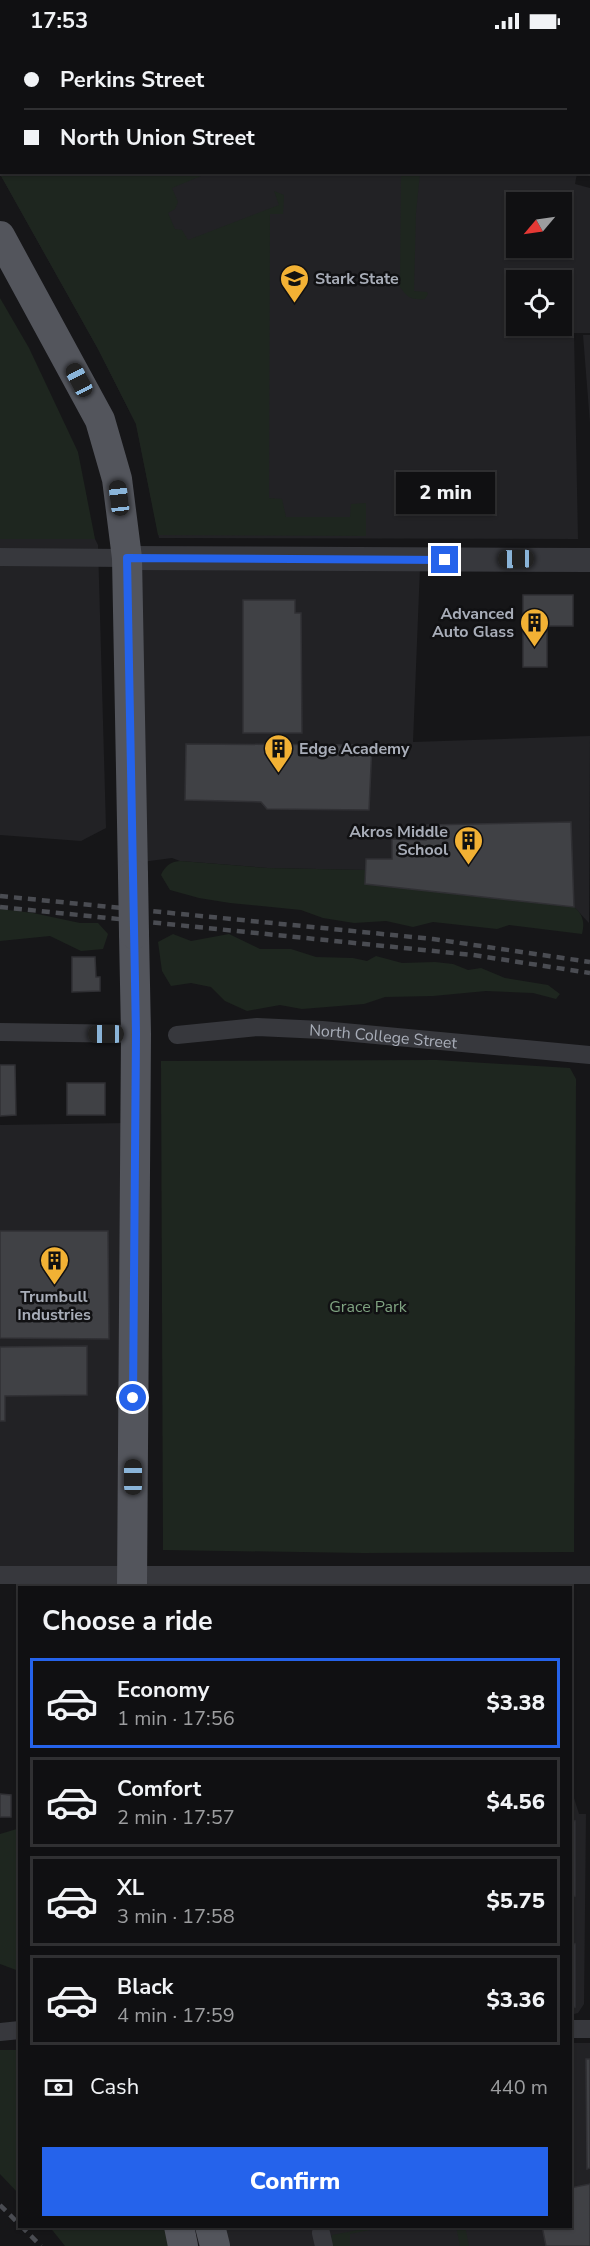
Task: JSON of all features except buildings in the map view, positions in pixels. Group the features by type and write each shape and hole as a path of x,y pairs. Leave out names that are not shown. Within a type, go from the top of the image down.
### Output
{"main road":[{"path":"0,236 8,271 100,420 117,479 127,558 136,1034 132,1582"},
{"path":"179,2228 183,2246"},
{"path":"210,2228 214,2246"}],"street":[{"path":"0,558 590,560"},
{"name":"North College Street","path":"177,1035 257,1027 322,1030 590,1054"},
{"path":"0,1032 136,1034"},
{"path":"0,1575 132,1582 590,1575"},
{"path":"572,2029 590,2029"},
{"path":"0,2032 18,2030"}],"shaded area":[{"name":"Stark State","path":"0,174 577,174 575,184 590,188 590,333 574,333 578,539 159,538 136,424 98,349"},
{"path":"583,335 590,335 590,423"},
{"path":"0,539 95,539 98,545 106,828 81,841 0,835"},
{"path":"132,565 420,567 413,742 590,736 589,923 574,907 365,884 365,870 267,868 180,861 172,858 142,862"},
{"path":"128,1123 124,1569 0,1569 0,1125"},
{"path":"572,1798 574,1798 579,1814 586,1814 584,2004 578,2013 572,2014"},
{"path":"572,2043 590,2043 590,2246 218,2246 214,2228 572,2228"}],"green space":[{"path":"0,174 206,174 172,188 178,202 175,209 168,213 175,229 182,230 188,240 279,205 274,191 284,195 283,214 270,214 269,498 282,499 286,517 350,517 351,504 366,503 366,536 158,535 136,424 98,349"},
{"path":"401,174 420,174 416,213 414,291 428,294 425,299 410,298 400,287"},
{"path":"0,298 29,348 78,452 95,539 0,539"},
{"path":"180,861 267,868 366,870 365,884 574,907 581,916 583,930 582,934 509,925 497,929 433,922 413,927 386,921 354,923 323,918 301,910 199,898 170,890 161,875 168,865"},
{"path":"0,909 80,923 98,923 108,934 103,949 81,951 50,936 0,941"},
{"path":"173,934 191,941 229,934 260,949 291,949 316,957 353,958 367,961 376,956 402,963 435,962 453,964 468,970 481,968 505,978 548,985 560,994 556,999 533,993 486,991 433,996 385,997 364,1004 302,1009 280,1005 247,1011 225,1001 211,987 191,983 171,986 162,971 158,942"},
{"name":"Grace Park","path":"436,1060 570,1068 576,1079 574,1552 363,1553 163,1550 161,1061"},
{"path":"18,1829 18,1971 0,1964 0,1834"},
{"path":"0,2050 18,2050 18,2193 0,2174"},
{"path":"51,2228 167,2228 171,2246 65,2246"},
{"path":"380,2228 350,2234 350,2246 330,2246 332,2235"},
{"path":"456,2228 465,2228 469,2246 460,2246"}],"railway":[{"path":"0,896 433,939 590,962"},
{"path":"0,907 473,955 590,973"},
{"path":"0,2205 18,2223"},
{"path":"23,2228 41,2246"}],"place":[{"name":"Stark State","path":"294,304"},
{"name":"Advanced Auto Glass","path":"535,648"},
{"name":"Edge Academy","path":"278,774"},
{"name":"Akros Middle School","path":"469,866"},
{"name":"Trumbull Industries","path":"54,1286"}],"route":[{"path":"133,1398 136,1034 127,558 445,560"}]}
